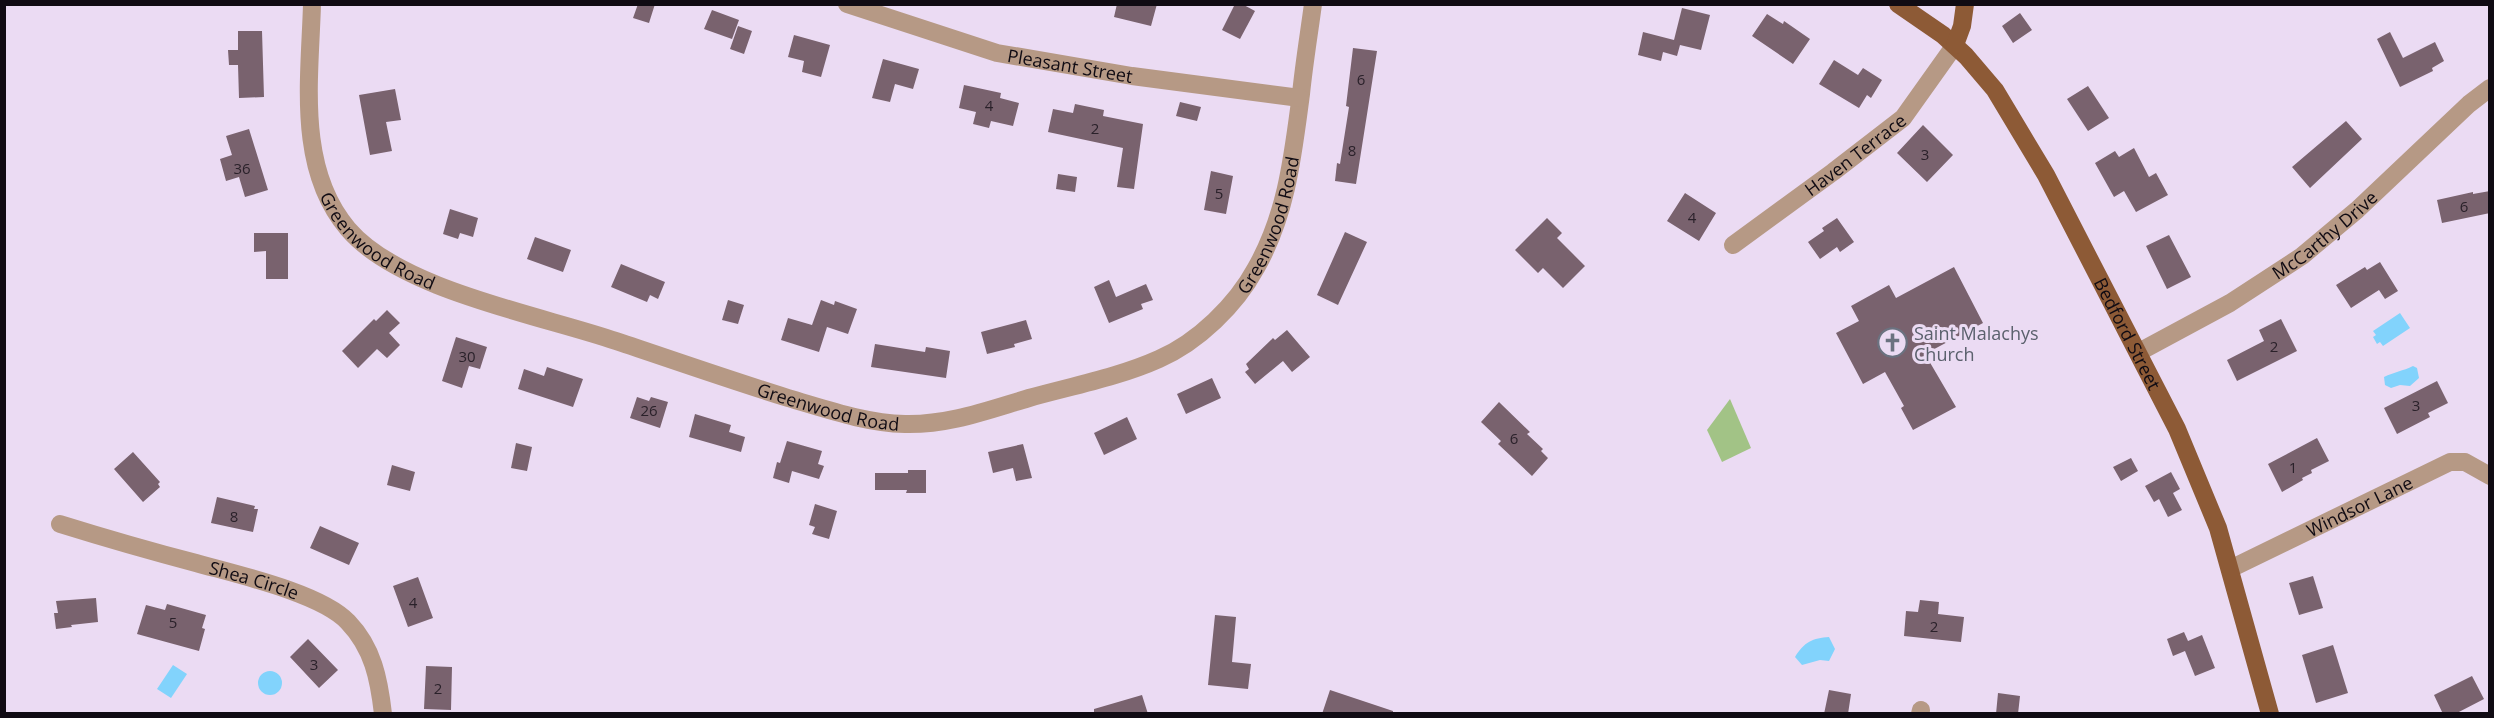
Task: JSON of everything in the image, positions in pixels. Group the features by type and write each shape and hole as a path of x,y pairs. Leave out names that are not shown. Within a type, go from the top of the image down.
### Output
{"main road":[{"name":"Bedford Street","path":"1898,4 1955,45 1985,78 2011,115 2046,174 2177,429 2218,528 2270,714"},
{"path":"1955,45 1962,26 1965,4"}],"street":[{"name":"Greenwood Road","path":"312,4 309,125 320,175 329,202 349,230 372,252 396,267 459,293 598,334 847,416 904,424 966,418 1110,375 1161,358 1213,324 1239,294 1257,267 1275,228 1288,182 1313,4"},
{"name":"Pleasant Street","path":"847,4 997,53 1120,74 1300,98"},
{"name":"Haven Terrace","path":"1732,245 1903,118 1955,45"},
{"name":"McCarthy Drive","path":"2139,352 2230,303 2302,256 2357,210 2480,94 2490,88"},
{"name":"Windsor Lane","path":"2230,569 2450,462 2465,462 2490,476"},
{"name":"Shea Circle","path":"60,524 258,580 323,603 347,620 360,636 371,657 378,679 383,714"}],"green space":[{"path":"1730,399 1751,448 1722,462 1707,430"}],"water":[{"path":"2400,313 2410,328 2383,346 2380,342 2377,344 2373,331"},
{"path":"2413,366 2417,368 2419,378 2410,386 2400,385 2391,388 2385,385 2384,377"},
{"path":"1829,637 1835,649 1829,661 1820,660 1802,665 1795,657 1809,642"},
{"path":"173,665 187,674 171,698 157,689"},
{"path":"270,671 278,675 282,683 278,691 270,695 262,691 258,683 262,675"}],"building":[{"path":"638,4 655,4 649,23 633,18"},
{"path":"1117,4 1157,4 1151,26 1114,17"},
{"path":"1235,4 1242,4 1255,11 1240,39 1222,30"},
{"path":"1682,8 1710,15 1701,50 1680,45 1677,56 1663,52 1661,61 1638,55 1643,32 1674,40"},
{"path":"712,10 739,20 732,39 704,29"},
{"path":"2020,13 2032,30 2013,43 2002,26"},
{"path":"1767,14 1783,24 1784,21 1810,39 1793,64 1752,36"},
{"path":"738,26 752,31 744,54 730,49"},
{"path":"238,31 262,31 264,97 239,98 238,65 229,65 228,50 238,50"},
{"path":"2390,32 2403,58 2435,42 2444,61 2432,68 2433,71 2400,87 2377,39"},
{"path":"794,35 830,45 821,77 802,72 804,61 788,57"},
{"path":"1353,48 1377,51 1356,184 1335,181 1349,107 1346,106"},
{"path":"883,59 919,69 913,89 895,84 890,102 872,98"},
{"path":"1834,60 1858,75 1863,68 1882,80 1871,98 1867,95 1859,108 1819,84"},
{"path":"964,85 1001,93 1000,98 1019,103 1013,126 991,121 989,128 973,124 976,112 959,108"},
{"path":"2088,86 2109,118 2088,131 2067,99"},
{"path":"395,89 401,120 386,122 392,151 370,155 359,95"},
{"path":"1180,102 1201,107 1197,121 1176,116"},
{"path":"1075,104 1104,110 1103,116 1143,124 1134,189 1117,187 1123,148 1048,132 1053,109 1073,113"},
{"path":"2346,121 2362,139 2310,188 2292,167"},
{"path":"1923,125 1953,155 1927,182 1897,153"},
{"path":"249,129 268,190 245,197 239,177 226,181 220,159 232,155 226,136"},
{"path":"2134,148 2149,177 2156,173 2168,195 2136,212 2124,191 2114,197 2095,163 2115,151 2119,157"},
{"path":"1211,171 1233,176 1226,214 1204,210"},
{"path":"1058,174 1077,177 1075,192 1056,189"},
{"path":"2490,191 2490,213 2442,223 2437,200 2473,192 2473,194"},
{"path":"1685,193 1716,213 1699,241 1667,221"},
{"path":"450,209 478,218 473,237 460,233 458,239 443,234"},
{"path":"1547,218 1562,233 1557,238 1585,266 1563,288 1543,268 1538,273 1515,250"},
{"path":"1837,218 1854,242 1840,252 1837,247 1820,259 1808,242 1824,231 1822,228"},
{"path":"1345,232 1367,242 1338,305 1317,295"},
{"path":"254,233 288,233 288,279 266,279 266,251 254,252"},
{"path":"2169,235 2191,277 2167,289 2146,246"},
{"path":"535,237 571,250 563,272 527,259"},
{"path":"2380,262 2398,291 2385,299 2379,290 2351,308 2336,285 2365,267 2367,270"},
{"path":"621,264 665,282 658,299 650,295 647,302 611,287"},
{"name":"Saint Malachys Church","path":"1954,267 1983,323 1925,354 1956,407 1913,430 1901,408 1904,406 1885,372 1863,384 1836,333 1859,321 1851,306 1889,285 1896,298"},
{"path":"1109,280 1116,297 1146,284 1153,300 1141,304 1143,309 1109,323 1094,287"},
{"path":"728,300 744,305 738,324 722,320"},
{"path":"821,300 834,305 835,301 857,309 848,334 827,327 819,352 781,340 788,318 812,325"},
{"path":"387,310 400,323 389,333 400,345 387,358 377,349 358,368 342,351 374,319 376,321"},
{"path":"2281,319 2297,351 2237,381 2227,360 2264,341 2259,330"},
{"path":"1026,320 1032,339 1014,344 1015,347 987,354 981,332"},
{"path":"1287,330 1310,357 1292,372 1283,361 1255,384 1245,372 1249,369 1246,364 1273,338 1275,340"},
{"path":"456,337 487,347 480,369 469,366 462,388 442,381"},
{"path":"875,344 925,352 926,347 950,351 946,378 871,367"},
{"path":"547,367 583,379 573,407 518,389 524,369 544,376"},
{"path":"1212,378 1221,398 1186,414 1177,394"},
{"path":"2437,381 2448,403 2428,413 2430,417 2397,434 2384,408"},
{"path":"637,397 649,401 651,397 668,402 660,428 630,418"},
{"path":"1499,402 1530,432 1527,434 1543,449 1541,451 1548,458 1532,476 1498,444 1501,441 1481,422"},
{"path":"695,414 731,425 729,432 745,437 741,452 689,437"},
{"path":"1127,417 1137,439 1104,455 1094,433"},
{"path":"2317,438 2329,461 2311,470 2312,473 2302,478 2303,480 2282,492 2268,464"},
{"path":"787,441 822,451 818,464 824,466 819,479 792,471 789,483 773,478 777,462 780,463"},
{"path":"516,443 532,447 527,471 511,468"},
{"path":"1023,444 1032,478 1016,481 1013,468 993,473 988,452"},
{"path":"133,452 160,482 158,484 160,487 143,502 114,469"},
{"path":"2131,458 2138,471 2121,481 2113,467"},
{"path":"392,465 415,472 410,491 387,485"},
{"path":"908,470 926,470 926,493 906,493 907,490 875,490 875,473 908,473"},
{"path":"2171,472 2180,489 2173,493 2182,510 2168,517 2159,499 2154,502 2145,486"},
{"path":"217,497 255,506 254,509 258,509 253,532 211,523"},
{"path":"815,504 837,511 829,539 812,534 815,527 809,525"},
{"path":"320,526 359,543 349,565 310,548"},
{"path":"2313,576 2323,608 2299,615 2289,583"},
{"path":"418,577 433,618 408,627 393,586"},
{"path":"96,598 98,622 56,629 54,613 58,613 56,601"},
{"path":"1920,600 1939,602 1938,614 1964,617 1961,642 1904,636 1906,611 1918,612"},
{"path":"167,604 206,615 199,651 137,634 146,605 165,610"},
{"path":"1215,615 1236,617 1232,662 1251,664 1248,689 1208,685"},
{"path":"2184,632 2188,641 2202,635 2215,668 2195,676 2185,651 2173,656 2167,639"},
{"path":"308,639 338,670 319,688 290,657"},
{"path":"2333,645 2348,693 2316,703 2302,655"},
{"path":"426,666 452,667 451,710 424,709"},
{"path":"2472,676 2484,699 2455,714 2443,714 2434,695"},
{"path":"1330,690 1393,711 1393,714 1322,714"},
{"path":"1829,690 1851,694 1848,714 1824,714"},
{"path":"1998,693 2020,696 2018,714 1996,714"},
{"path":"1142,695 1148,714 1094,714 1094,709"}],"place":[{"name":"Saint Malachys Church","path":"1893,343"}]}
